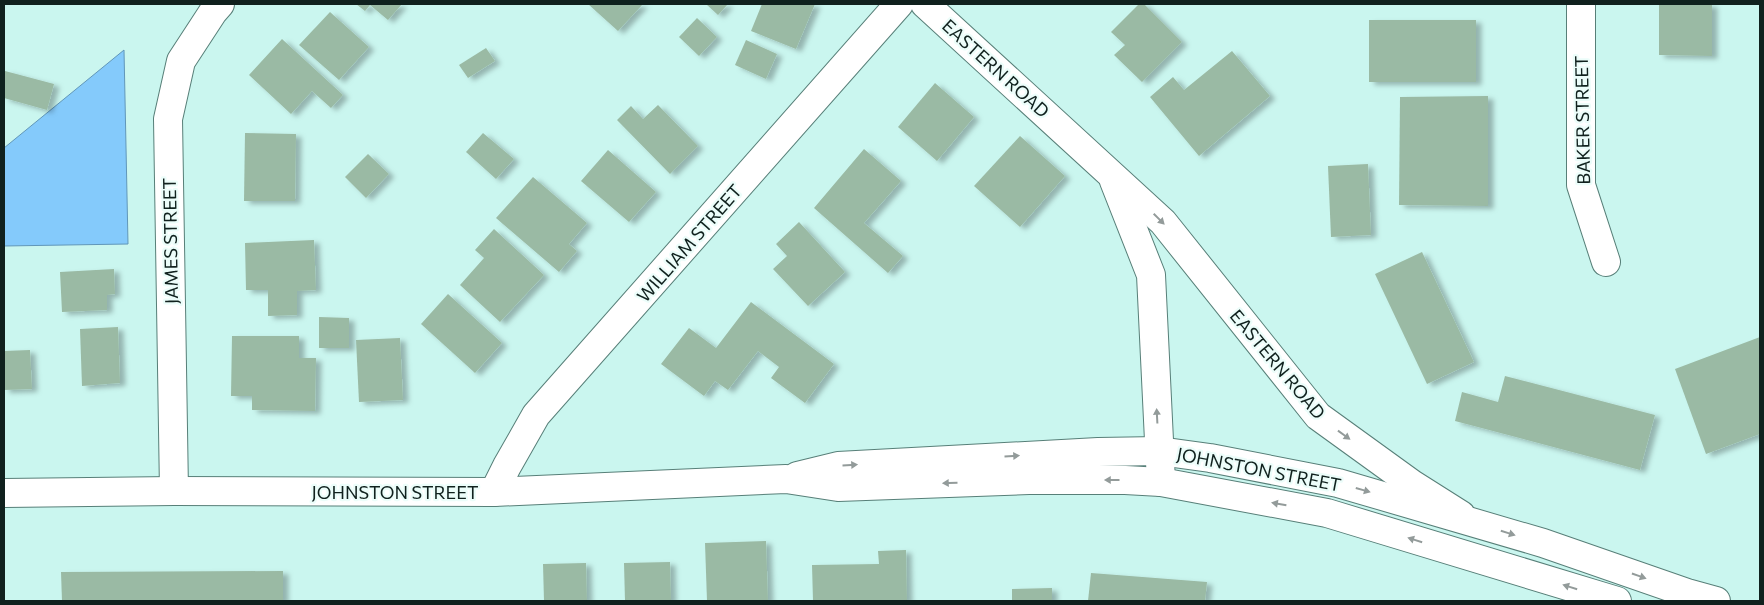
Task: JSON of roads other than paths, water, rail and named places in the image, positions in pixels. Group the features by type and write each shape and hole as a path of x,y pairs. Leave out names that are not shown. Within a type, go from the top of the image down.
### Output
{"main road":[{"name":"JAMES STREET","path":"174,491 168,119 181,61 220,4"},
{"name":"WILLIAM STREET","path":"494,492 536,415 899,4"},
{"name":"EASTERN ROAD","path":"925,4 1162,222 1318,416 1412,484 1473,522"},
{"name":"BAKER STREET","path":"1581,4 1581,185 1606,262"},
{"name":"EASTERN ROAD","path":"1111,174 1151,275 1161,482"},
{"name":"JOHNSTON STREET","path":"786,479 838,466 1098,452 1159,451 1210,458 1338,483 1543,543 1686,593 1716,601"},
{"name":"JOHNSTON STREET","path":"4,493 174,491 494,492 786,479 838,487 1029,480 1161,482 1327,513 1617,601"}],"water":[{"path":"124,50 128,244 4,246 4,148"}]}
